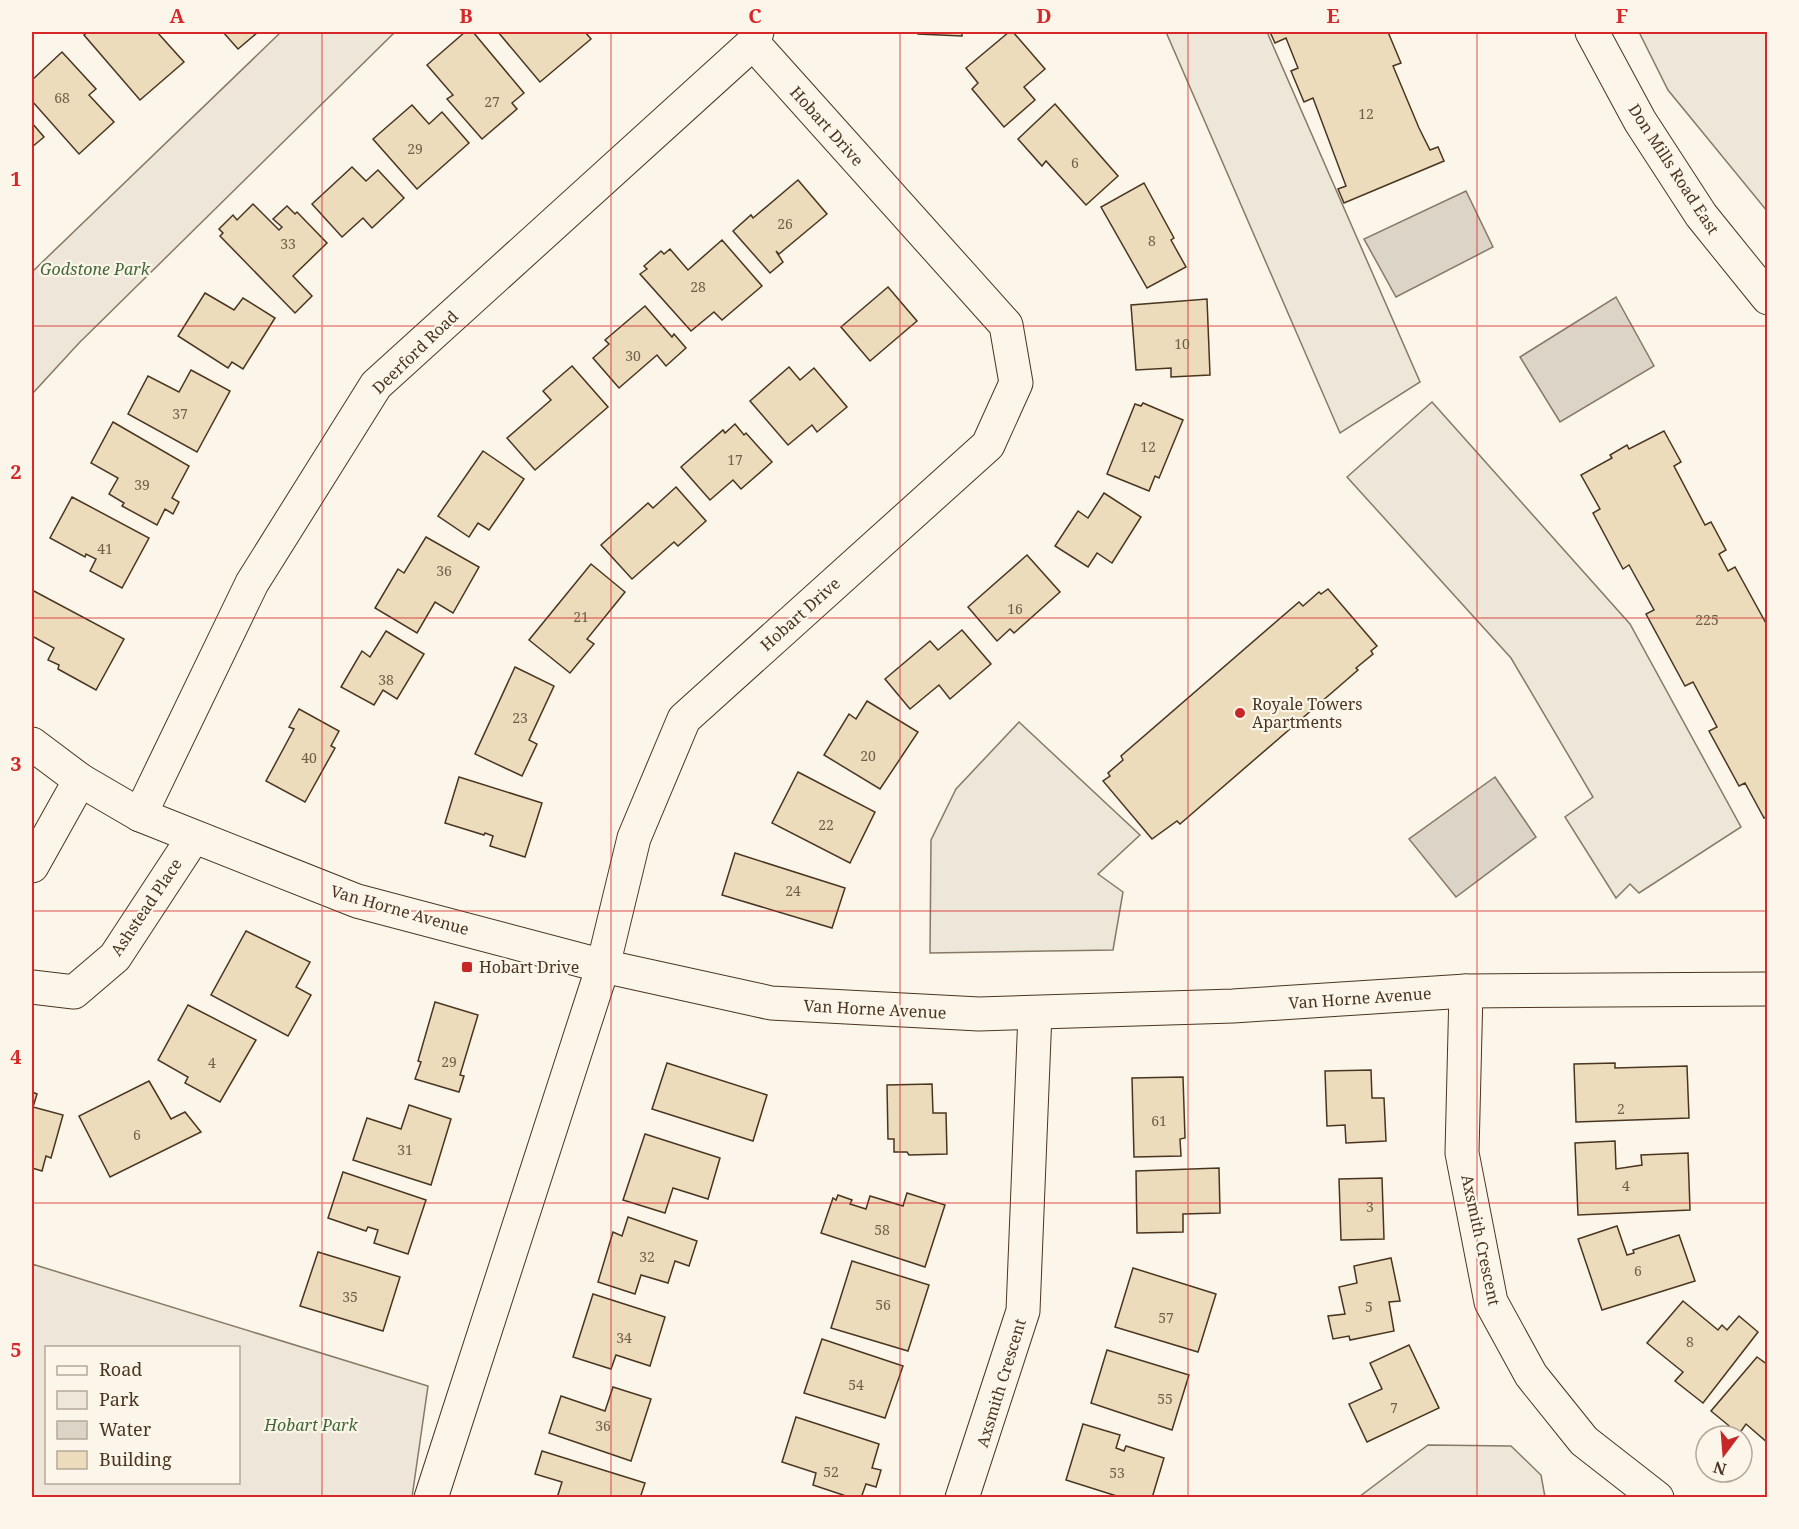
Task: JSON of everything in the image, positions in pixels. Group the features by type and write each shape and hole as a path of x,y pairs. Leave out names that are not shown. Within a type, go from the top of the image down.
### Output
{"street":[{"name":"Don Mills Road East","path":"1592,32 1640,122 1695,206 1767,298"},
{"name":"Deerford Road","path":"140,815 252,583 376,385 755,37"},
{"name":"Hobart Drive","path":"431,1497 603,966 634,838 684,719 988,445 1016,383 1006,325 755,37"},
{"name":"Van Horne Avenue","path":"32,744 80,780 140,815 193,838 357,901 603,966 771,1003 979,1014 1221,1006 1466,991 1767,989"},
{"path":"32,866 80,780"},
{"name":"Ashstead Place","path":"32,987 74,992 115,957 193,838"},
{"name":"Axsmith Crescent","path":"1466,991 1462,1153 1491,1302 1531,1375 1584,1441 1657,1497"},
{"name":"Axsmith Crescent","path":"962,1497 1023,1311 1035,1013"}],"green space":[{"name":"Godstone Park","path":"281,32 395,32 79,343 32,394 32,272"},
{"name":"Hobart Park","path":"32,1264 428,1386 412,1497 32,1497"}],"shaded area":[{"path":"1166,32 1267,32 1420,382 1340,433"},
{"path":"1639,32 1767,32 1767,211 1668,90"},
{"path":"1432,402 1630,624 1741,827 1639,893 1630,884 1616,898 1565,817 1593,797 1511,658 1347,477"},
{"path":"1019,722 1140,835 1098,874 1123,892 1113,950 930,953 931,840 956,789"},
{"path":"1428,1445 1511,1446 1541,1475 1545,1497 1359,1497"}],"water":[{"path":"1466,191 1493,247 1396,297 1364,239"},
{"path":"1616,297 1654,366 1560,422 1520,357"},
{"path":"1495,777 1536,837 1456,897 1409,839"}],"building":[{"path":"88,32 157,32 184,62 140,100 84,35"},
{"path":"223,32 258,32 238,49"},
{"path":"465,32 473,32 524,93 512,103 517,109 482,139 447,99 453,95 427,65"},
{"path":"498,32 585,32 591,39 540,82"},
{"path":"918,32 962,32 962,36 918,34"},
{"path":"1009,32 1013,32 1045,69 1024,87 1035,100 1004,127 972,89 978,83 966,68"},
{"path":"1270,32 1388,32 1401,63 1393,66 1419,128 1430,150 1438,147 1444,161 1344,203 1338,189 1346,186 1313,98 1304,102 1291,71 1298,68 1286,38 1275,43"},
{"path":"62,52 96,89 89,95 114,122 79,154 32,101 32,80"},
{"path":"1055,104 1118,176 1086,205 1046,161 1042,166 1018,139"},
{"path":"412,105 429,124 442,112 469,143 417,189 373,139"},
{"path":"32,123 44,137 32,147"},
{"path":"352,167 366,181 378,170 404,198 372,228 363,218 342,237 312,204"},
{"path":"798,180 827,214 779,254 776,251 783,262 770,273 733,231 751,215 753,218"},
{"path":"1144,183 1174,238 1171,240 1186,267 1147,288 1101,207"},
{"path":"253,204 279,230 282,227 273,219 287,206 295,214 297,212 327,243 293,276 312,296 295,313 220,236 223,233 219,229 233,215 237,220"},
{"path":"722,240 762,286 722,320 714,312 691,331 640,274 647,269 644,266 661,251 664,254 670,249 688,270"},
{"path":"888,287 917,321 870,361 841,327"},
{"path":"205,293 234,310 243,298 275,318 243,369 232,362 228,368 178,336"},
{"path":"1207,299 1210,375 1171,377 1171,368 1136,370 1131,305"},
{"path":"645,306 672,337 674,334 686,348 666,366 657,355 619,388 593,358 609,344 605,340"},
{"path":"572,366 608,407 535,470 507,438 551,400 543,391"},
{"path":"789,367 800,380 814,368 847,407 817,432 812,425 788,445 750,401"},
{"path":"191,370 230,391 197,452 128,414 148,376 179,392"},
{"path":"1143,403 1183,420 1159,478 1155,476 1149,491 1107,474 1135,404 1141,406"},
{"path":"113,422 189,466 172,498 179,502 173,514 165,509 157,525 122,506 124,503 109,494 118,478 91,463"},
{"path":"735,424 772,462 741,489 733,480 710,500 681,467 723,430 725,433"},
{"path":"1664,431 1681,462 1674,466 1705,525 1711,522 1726,550 1719,554 1728,571 1735,567 1768,627 1768,816 1764,818 1745,783 1739,786 1709,731 1717,727 1693,682 1685,686 1646,614 1654,610 1629,565 1623,569 1593,513 1600,509 1581,475 1612,458 1610,455 1627,445 1629,449"},
{"path":"483,451 524,479 489,530 478,523 469,537 438,516"},
{"path":"676,487 706,521 678,546 674,542 632,579 601,545 648,503 653,508"},
{"path":"1104,493 1141,517 1112,563 1097,553 1088,567 1055,546 1078,511 1088,518"},
{"path":"72,497 149,538 122,588 90,571 96,559 86,554 85,557 50,538"},
{"path":"426,537 479,567 453,613 435,602 417,633 375,608 398,569 404,573"},
{"path":"1027,555 1060,592 1014,633 1010,629 997,641 968,607"},
{"path":"591,564 625,592 587,639 594,644 570,673 529,640"},
{"name":"Royale Towers Apartments","path":"1328,589 1377,646 1371,651 1373,654 1356,668 1358,670 1180,824 1177,821 1152,839 1103,781 1110,776 1108,773 1123,760 1121,756 1299,602 1303,606 1319,592 1321,594"},
{"path":"32,590 124,639 96,690 58,669 59,665 48,660 54,648 32,636"},
{"path":"962,630 991,664 950,699 939,685 910,709 885,679 930,641 938,650"},
{"path":"386,631 424,654 397,699 383,690 374,705 341,687 362,651 370,657"},
{"path":"515,667 554,686 529,740 537,744 522,776 475,754"},
{"path":"867,701 918,732 880,789 824,755 849,714 856,719"},
{"path":"299,709 339,731 331,746 335,748 305,802 266,781 294,729 289,727"},
{"path":"798,772 875,812 850,863 772,823"},
{"path":"459,777 542,803 525,857 490,846 493,836 445,823"},
{"path":"735,853 845,888 832,928 722,895"},
{"path":"246,931 310,962 296,987 311,995 288,1036 211,995"},
{"path":"435,1002 478,1015 460,1075 464,1076 459,1092 415,1079"},
{"path":"188,1005 256,1040 220,1102 185,1083 188,1077 158,1060"},
{"path":"667,1063 767,1095 753,1141 652,1109"},
{"path":"1615,1063 1615,1068 1687,1066 1689,1118 1576,1122 1574,1064"},
{"path":"1371,1070 1372,1098 1384,1098 1386,1141 1346,1143 1345,1125 1327,1126 1325,1071"},
{"path":"1183,1077 1185,1138 1180,1139 1181,1156 1134,1157 1132,1078"},
{"path":"149,1081 171,1119 185,1112 201,1132 110,1177 79,1116"},
{"path":"932,1084 933,1113 946,1113 947,1154 909,1155 907,1152 894,1152 894,1139 888,1139 887,1085"},
{"path":"32,1092 37,1094 33,1107 63,1115 51,1158 46,1156 42,1171 32,1168"},
{"path":"409,1105 451,1119 431,1185 353,1160 367,1118 401,1129"},
{"path":"645,1134 720,1158 708,1199 673,1188 665,1213 623,1200"},
{"path":"1615,1141 1616,1169 1642,1165 1641,1155 1688,1153 1690,1210 1578,1215 1575,1143"},
{"path":"1219,1168 1220,1213 1183,1214 1183,1232 1137,1233 1136,1171"},
{"path":"343,1172 426,1200 408,1254 374,1243 378,1230 368,1227 366,1231 328,1218"},
{"path":"1382,1178 1384,1239 1341,1240 1339,1179"},
{"path":"907,1193 945,1205 925,1267 821,1233 833,1198 836,1200 838,1195 852,1200 850,1204 866,1209 870,1196 903,1206"},
{"path":"628,1217 697,1241 689,1266 675,1261 668,1283 641,1275 635,1294 598,1282 613,1232 622,1236"},
{"path":"1617,1226 1627,1255 1634,1253 1633,1250 1679,1235 1695,1281 1602,1310 1578,1239"},
{"path":"318,1252 400,1277 383,1331 300,1306"},
{"path":"1391,1258 1400,1301 1389,1302 1394,1331 1350,1340 1349,1336 1333,1339 1328,1316 1345,1314 1339,1287 1357,1283 1354,1266"},
{"path":"852,1261 929,1285 908,1351 831,1328"},
{"path":"1133,1268 1216,1294 1198,1352 1115,1327"},
{"path":"593,1294 665,1317 650,1366 616,1355 611,1369 573,1357"},
{"path":"1683,1301 1718,1330 1722,1325 1727,1330 1739,1316 1758,1332 1703,1403 1675,1381 1683,1372 1647,1343"},
{"path":"822,1339 903,1366 885,1418 804,1393"},
{"path":"1409,1345 1439,1408 1367,1442 1349,1404 1382,1389 1370,1363"},
{"path":"1107,1350 1189,1375 1172,1430 1091,1403"},
{"path":"1757,1357 1768,1365 1768,1443 1754,1431 1754,1424 1727,1424 1711,1411"},
{"path":"613,1387 651,1399 631,1461 549,1433 561,1396 605,1411"},
{"path":"796,1417 879,1444 872,1468 881,1470 876,1487 866,1484 861,1498 852,1498 813,1485 816,1473 782,1462"},
{"path":"1083,1424 1120,1435 1116,1448 1124,1451 1126,1446 1164,1458 1152,1498 1123,1498 1066,1480"},
{"path":"542,1451 645,1483 640,1498 557,1498 562,1482 535,1474"}],"place":[{"name":"Royale Towers Apartments","path":"1240,713"},
{"name":"Hobart Drive","path":"467,967"}]}
